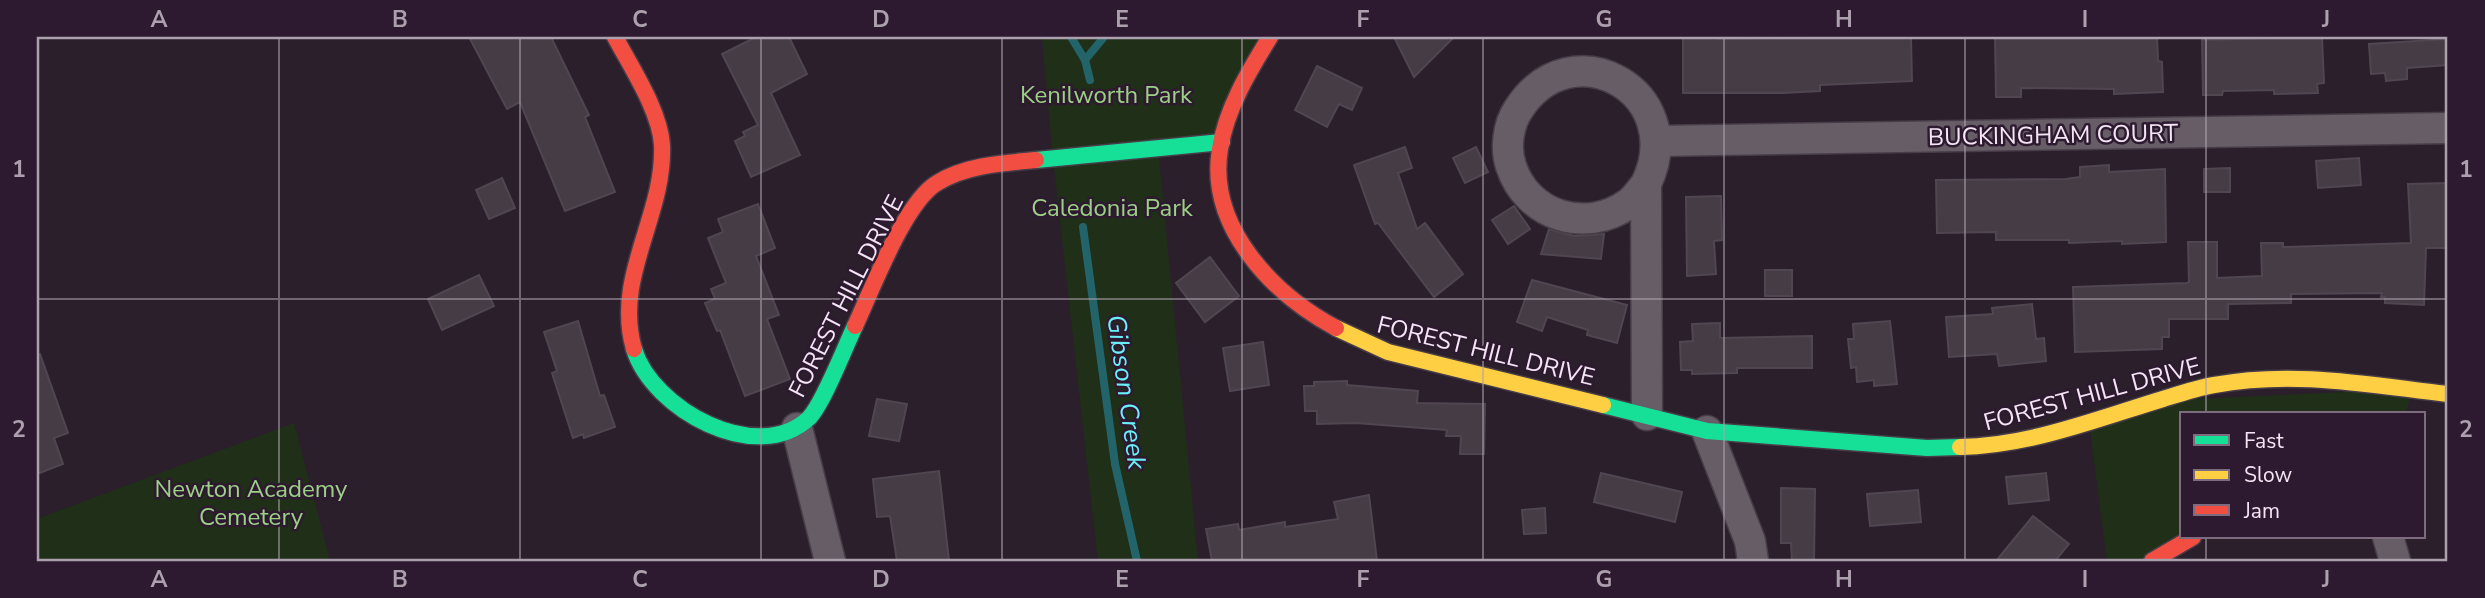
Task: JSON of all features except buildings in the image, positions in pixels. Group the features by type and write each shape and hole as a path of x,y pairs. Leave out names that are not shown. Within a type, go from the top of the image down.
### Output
{"street":[{"name":"FOREST HILL DRIVE","path":"615,37 657,124 662,142 657,194 629,291 628,324 635,356 647,376 682,408 747,438 763,438 797,428 815,411 876,278 910,212 936,183 962,172 1002,163 1222,142 1218,163 1219,186 1233,228 1266,273 1301,306 1325,323 1361,343 1388,352 1707,432 1927,449 1979,447 2033,438 2211,385 2259,378 2295,377 2411,396 2448,394"},
{"path":"1222,142 1237,98 1270,37"},
{"path":"1571,72 1596,72 1619,80 1638,96 1651,117 1657,141 1653,171 1646,184 1630,203 1608,215 1584,220 1559,216 1537,205 1520,187 1510,164 1508,140 1514,116 1527,95 1547,80 1571,72"},
{"name":"BUCKINGHAM COURT","path":"1657,141 2448,128"},
{"path":"1646,184 1647,415"},
{"path":"797,428 830,561"},
{"path":"1707,432 1750,541 1753,561"},
{"path":"2152,561 2191,538"},
{"path":"2388,538 2395,561"}],"green space":[{"name":"Caledonia Park","path":"1042,37 1271,37 1222,142 1158,148 1198,561 1098,561"},
{"path":"2412,389 2406,412 2180,412 2181,538 2152,561 2107,561 2089,422 2150,401"},
{"name":"Newton Academy Cemetery","path":"294,423 330,561 37,561 37,519"}],"waterway":[{"path":"1071,37 1085,60 1090,80"},
{"path":"1085,60 1104,37"},
{"name":"Gibson Creek","path":"1083,227 1115,464 1137,561"}],"traffic: fast":[{"path":"1036,160 1222,142"},
{"path":"634,349 645,371 662,392 684,410 709,424 736,434 762,436 787,432 815,411 855,326"},
{"path":"1603,405 1707,431 1927,448 1960,447"}],"traffic: slow":[{"path":"1336,328 1388,352 1603,405"},
{"path":"1960,447 2037,437 2195,389 2244,381 2331,380 2448,394"}],"traffic: jam":[{"path":"615,37 650,104 662,145 656,197 634,272 630,297 629,322 634,349"},
{"path":"1270,37 1239,91 1227,119 1220,149 1219,178 1224,205 1234,231 1249,255 1268,277 1289,297 1336,328"},
{"path":"855,326 901,228 925,193 937,183 960,172 1036,160"},
{"path":"2152,561 2191,538"}],"park label":[{"name":"Kenilworth Park","path":"1106,95"}]}
